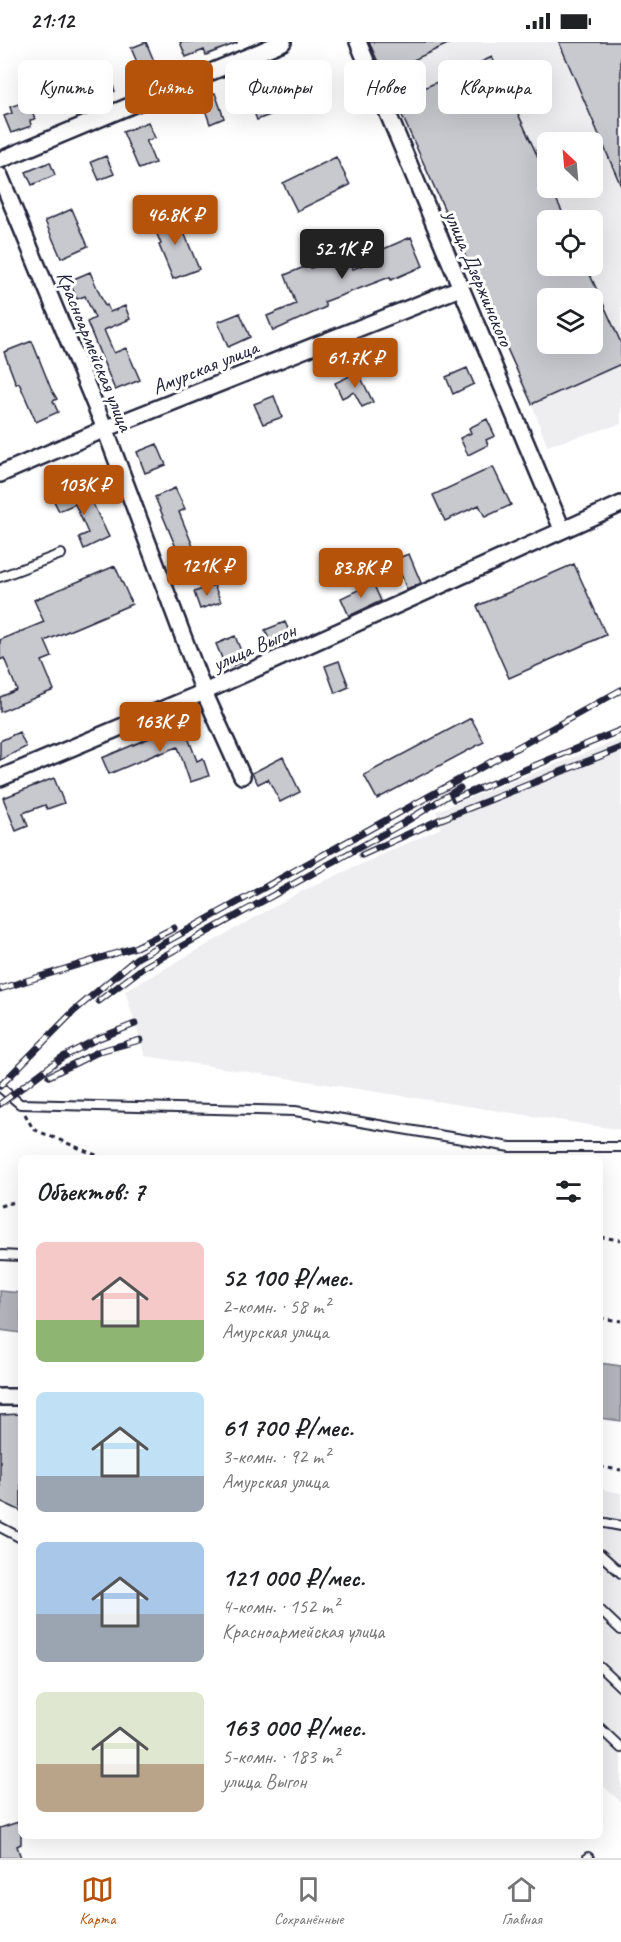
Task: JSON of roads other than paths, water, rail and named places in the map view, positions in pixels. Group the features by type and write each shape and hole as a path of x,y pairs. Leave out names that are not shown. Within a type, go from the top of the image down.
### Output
{"street":[{"path":"0,160 283,42"},
{"name":"улица Дзержинского","path":"358,42 562,529"},
{"name":"Красноармейская улица","path":"0,176 105,429 204,692 242,776"},
{"name":"Амурская улица","path":"0,474 105,429 460,288"},
{"name":"улица Выгон","path":"0,778 204,692 621,504"},
{"path":"0,1397 18,1396"}],"lane":[{"path":"0,577 62,554"},
{"path":"0,1087 20,1104 295,1111 510,1147 621,1147"},
{"path":"0,1255 18,1256"},
{"path":"603,1523 621,1526"},
{"path":"0,1527 18,1536"},
{"path":"603,1557 621,1573"},
{"path":"603,1613 621,1630"},
{"path":"603,1670 621,1687"},
{"path":"603,1731 621,1748"}],"railway":[{"path":"0,1086 74,1011 137,958 621,690"},
{"path":"454,799 621,730"},
{"path":"362,855 439,820 621,748"},
{"path":"99,1001 144,967 405,822 460,788"},
{"path":"0,989 136,947 174,928"},
{"path":"0,1104 61,1058 97,1039 135,1024"},
{"path":"49,1076 100,1051 140,1040"}]}
